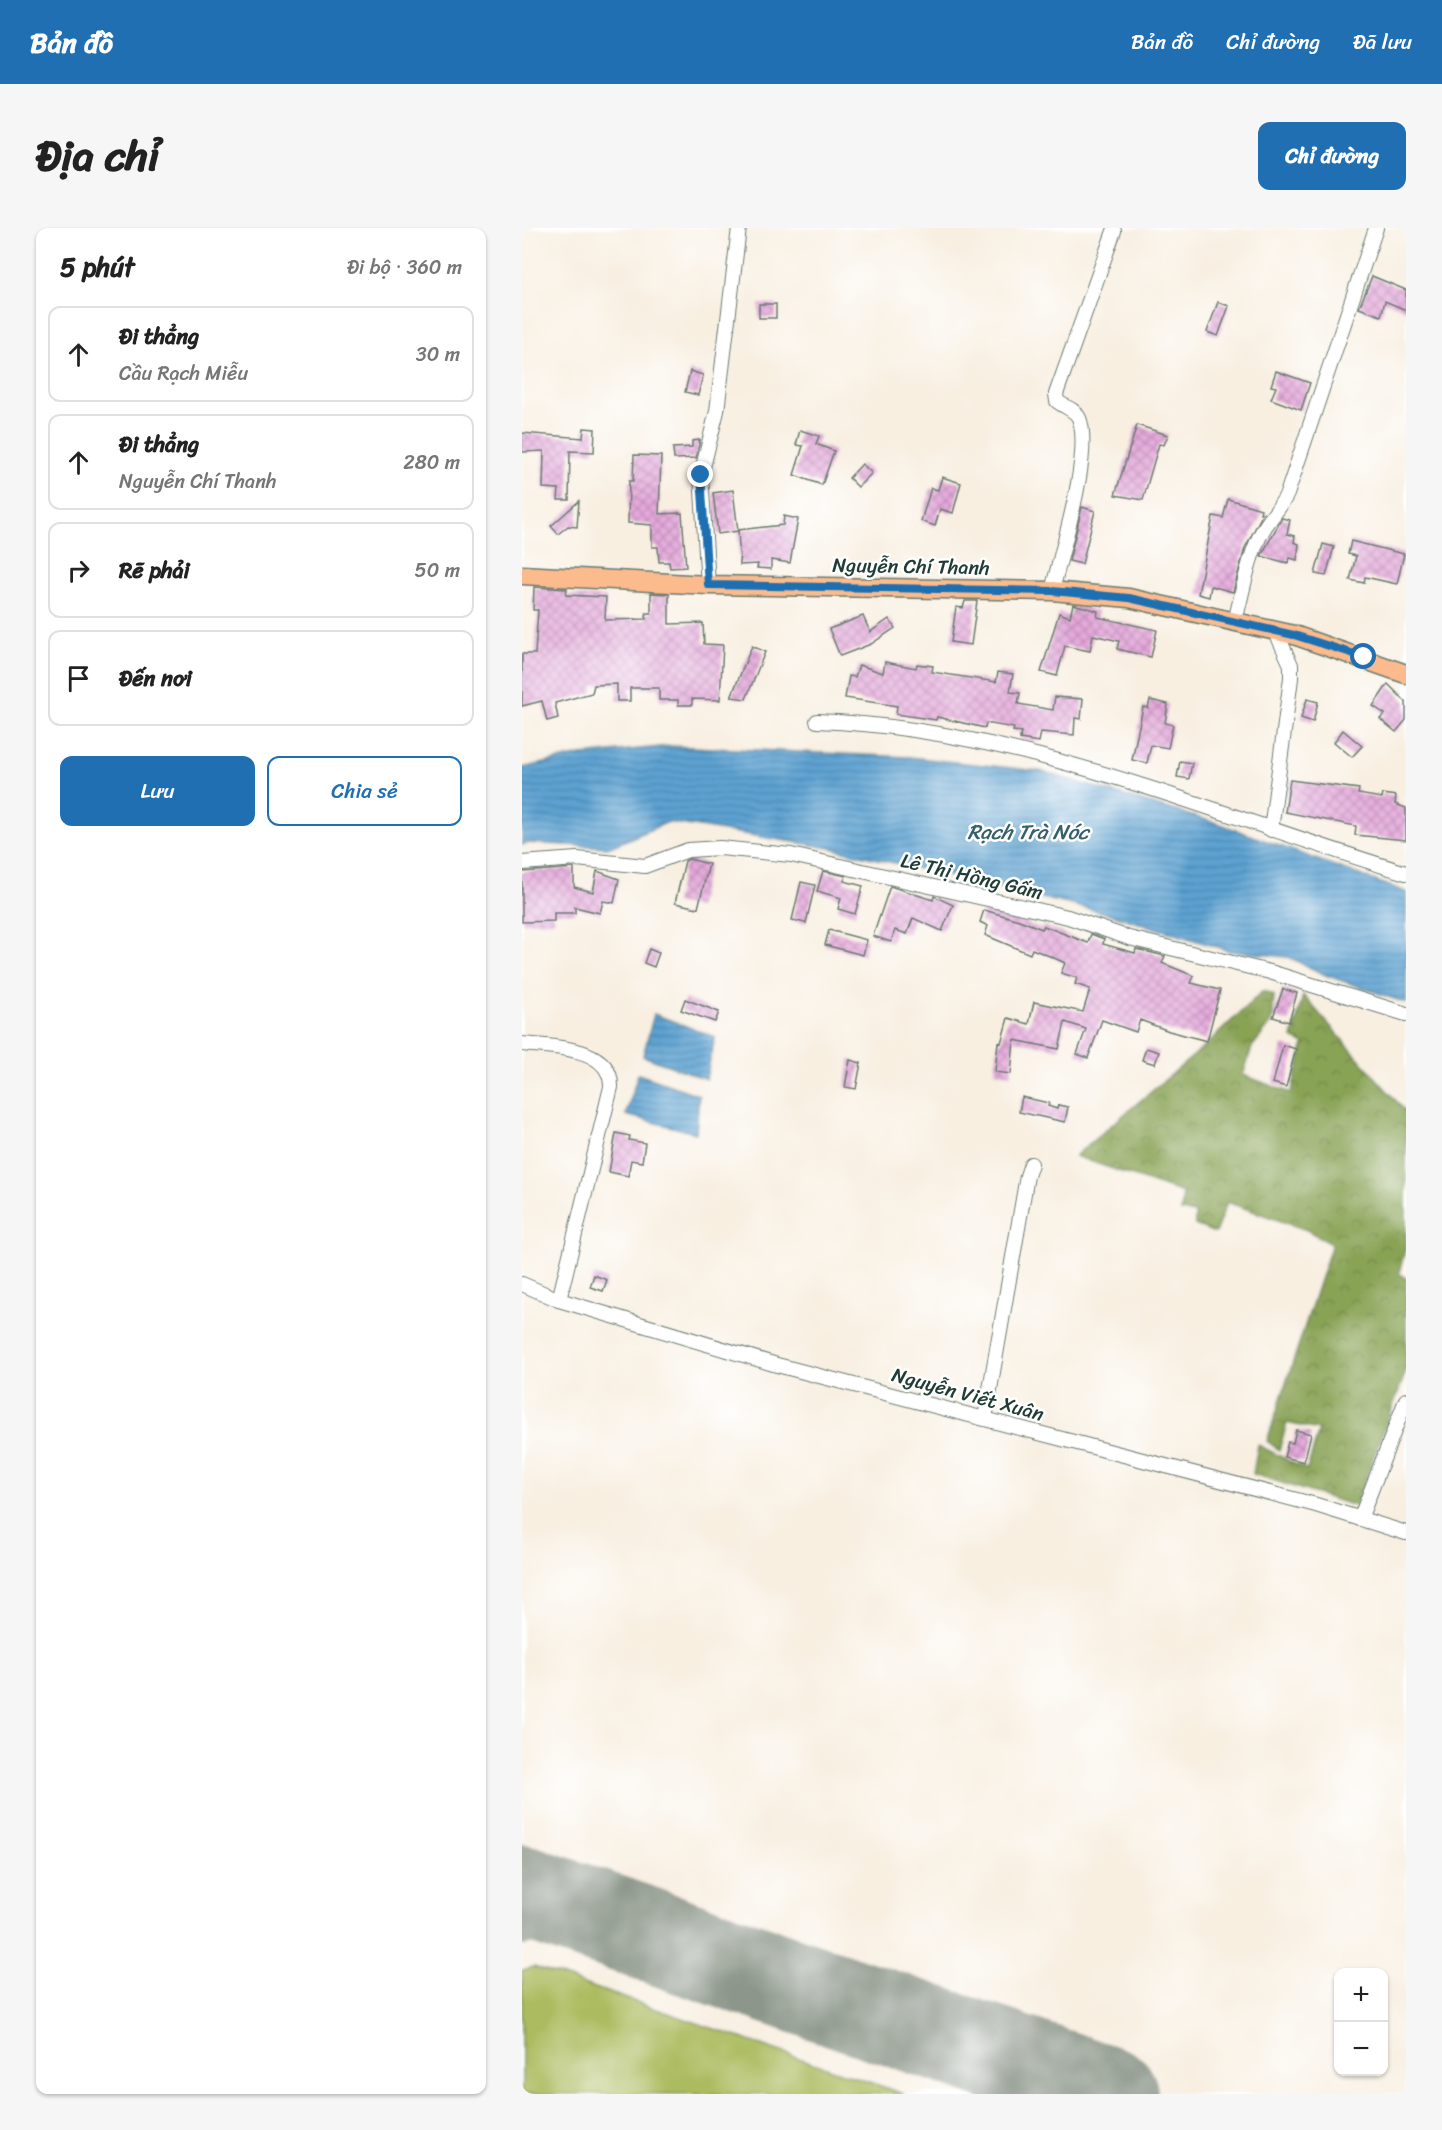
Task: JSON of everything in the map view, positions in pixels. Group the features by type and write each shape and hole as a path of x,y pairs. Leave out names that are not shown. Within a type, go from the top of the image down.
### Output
{"main road":[{"name":"Nguyễn Chí Thanh","path":"522,575 708,585 1052,591 1129,598 1294,635 1364,657 1406,674"}],"street":[{"path":"708,585 701,475 717,411 739,228"},
{"path":"1235,621 1257,544 1287,494 1376,228"},
{"path":"1052,591 1079,473 1082,445 1079,418 1076,412 1057,401 1056,394 1114,231"},
{"path":"1271,830 1291,678 1291,665 1275,630"},
{"path":"817,721 883,724 957,736 1154,789 1271,830 1406,873"},
{"name":"Lê Thị Hồng Gấm","path":"522,863 577,859 645,866 688,850 720,848 792,855 1068,917 1130,938 1270,972 1406,1014"},
{"path":"522,1044 587,1054 598,1059 611,1076 611,1087 559,1300"},
{"path":"985,1418 1017,1226 1027,1176 1032,1164"},
{"name":"Nguyễn Viết Xuân","path":"522,1284 559,1300 777,1365 985,1418 1406,1533"},
{"path":"1360,1519 1406,1400"}],"green space":[{"path":"1263,991 1274,995 1272,1022 1252,1047 1243,1075 1291,1093 1304,1044 1292,1038 1303,995 1406,1112 1406,1246 1399,1273 1406,1278 1406,1371 1355,1506 1253,1474 1258,1445 1307,1470 1319,1430 1287,1423 1279,1450 1267,1441 1332,1244 1307,1230 1227,1202 1215,1233 1195,1225 1195,1213 1181,1211 1183,1193 1075,1156 1205,1046"},
{"path":"534,1967 904,2094 522,2094 522,1970"}],"water":[{"name":"Rạch Trà Nóc","path":"670,746 908,757 1040,771 1220,824 1406,892 1406,1003 1328,976 1288,957 1230,951 1110,914 831,848 668,822 610,847 529,843 522,845 522,768 581,755"},
{"path":"654,1014 715,1037 706,1079 643,1056"},
{"path":"638,1074 699,1095 696,1133 626,1115"}],"building":[{"path":"1372,276 1406,290 1406,310 1385,301 1381,316 1359,308"},
{"path":"1218,302 1229,306 1218,336 1207,332"},
{"path":"759,304 776,304 776,318 759,318"},
{"path":"690,371 703,375 698,395 685,392"},
{"path":"1276,371 1310,383 1301,410 1271,399 1276,387 1271,386"},
{"path":"1137,425 1168,435 1164,445 1159,444 1143,500 1115,495"},
{"path":"584,428 595,429 594,452 570,451 569,500 558,500 559,489 543,488 544,451 522,452 522,433 583,438"},
{"path":"800,430 819,436 816,444 834,451 822,485 794,475 803,446 796,445"},
{"path":"700,440 696,458 674,459 673,448 692,447 692,441"},
{"path":"634,455 661,456 659,514 682,513 686,567 670,568 669,562 659,562 658,547 652,547 652,525 628,523 629,481 633,481"},
{"path":"862,464 872,473 858,487 849,478"},
{"path":"942,477 961,483 953,513 940,509 935,526 921,521 931,488 938,490"},
{"path":"733,490 738,531 718,534 713,493"},
{"path":"1228,499 1261,509 1260,513 1263,513 1245,548 1233,592 1211,586 1209,597 1198,594 1213,516 1223,518"},
{"path":"579,501 577,527 568,526 558,534 551,526"},
{"path":"1082,507 1095,511 1082,564 1069,561"},
{"path":"784,516 798,519 790,563 771,560 771,569 757,568 758,564 740,565 738,530 783,525"},
{"path":"1282,518 1290,520 1287,534 1295,536 1294,542 1299,544 1297,560 1290,558 1288,563 1261,556"},
{"path":"1351,541 1404,554 1397,584 1365,577 1364,583 1350,580 1356,556 1348,554"},
{"path":"1323,544 1334,547 1326,576 1315,574"},
{"path":"534,587 567,589 566,595 606,597 605,620 646,619 646,613 651,613 651,593 669,594 669,624 703,623 704,644 723,645 720,700 692,699 692,705 678,705 678,700 659,700 659,688 630,688 630,701 617,701 617,684 594,685 592,693 555,703 558,718 547,721 542,701 522,706 522,654 535,654 538,610 533,610"},
{"path":"965,601 977,601 971,645 951,642 956,607 963,608"},
{"path":"1073,604 1098,611 1097,617 1157,630 1151,657 1117,649 1119,641 1093,635 1090,651 1065,646 1057,676 1041,672 1059,613 1070,617"},
{"path":"863,616 870,632 889,619 895,628 871,644 840,656 829,629"},
{"path":"752,646 765,652 746,699 731,697"},
{"path":"885,662 916,668 917,664 933,666 932,672 996,682 998,672 1013,674 1010,692 1020,693 1018,704 1053,710 1055,697 1083,699 1081,719 1075,718 1074,735 1041,732 1039,742 1020,739 1021,732 1013,731 1014,728 986,723 985,728 937,717 936,720 896,714 897,706 845,698 849,676 855,677 859,665 883,673"},
{"path":"1388,684 1406,702 1406,720 1396,732 1380,719 1385,714 1373,706"},
{"path":"1307,699 1318,702 1313,722 1301,718"},
{"path":"1150,700 1168,704 1165,723 1173,725 1168,748 1151,745 1147,763 1132,760 1143,707 1148,708"},
{"path":"1343,730 1362,746 1352,757 1334,742"},
{"path":"1180,761 1192,763 1189,779 1177,777"},
{"path":"1290,780 1359,789 1358,794 1382,798 1383,794 1396,796 1395,804 1406,808 1406,840 1355,835 1356,826 1285,812"},
{"path":"689,859 709,864 698,908 675,903 685,861"},
{"path":"574,868 574,887 593,892 597,871 619,879 614,903 603,901 600,913 575,907 575,913 554,913 554,921 522,922 522,872"},
{"path":"823,871 846,876 844,881 863,886 855,914 838,909 841,898 817,891"},
{"path":"801,882 815,885 806,923 792,920"},
{"path":"890,886 933,900 934,896 953,905 942,931 913,918 907,934 895,930 891,942 873,936"},
{"path":"984,910 1042,929 1044,926 1088,943 1091,934 1104,939 1103,944 1135,953 1136,949 1165,956 1162,963 1194,976 1191,983 1220,990 1207,1041 1169,1031 1140,1020 1136,1032 1102,1020 1088,1058 1077,1054 1086,1029 1065,1022 1059,1049 1014,1040 1011,1074 995,1072 998,1042 1001,1043 1008,1018 1029,1024 1034,1002 1083,1012 1090,989 1075,984 1077,978 1061,973 1065,963 1032,949 1030,954 985,935 988,926 980,922"},
{"path":"829,930 867,940 863,955 825,945"},
{"path":"649,949 659,953 654,967 644,963"},
{"path":"1283,989 1297,993 1289,1022 1273,1017"},
{"path":"685,999 719,1012 715,1022 681,1010"},
{"path":"1283,1045 1296,1049 1286,1087 1273,1083"},
{"path":"1146,1048 1159,1052 1155,1064 1142,1060"},
{"path":"850,1060 861,1063 856,1089 845,1087"},
{"path":"1022,1097 1049,1103 1048,1106 1057,1109 1058,1105 1068,1107 1065,1122 1019,1112"},
{"path":"616,1133 630,1136 629,1140 645,1143 642,1162 631,1160 628,1176 609,1172"},
{"path":"594,1275 607,1280 603,1291 590,1287"},
{"path":"1296,1430 1311,1434 1304,1462 1284,1457 1288,1442 1293,1443"}],"taxiway":[{"path":"522,1927 564,1923 634,1930"}],"runway":[{"path":"522,1891 1111,2094"}],"route":[{"path":"701,475 708,585 1052,591 1129,598 1294,635 1364,657"}]}
